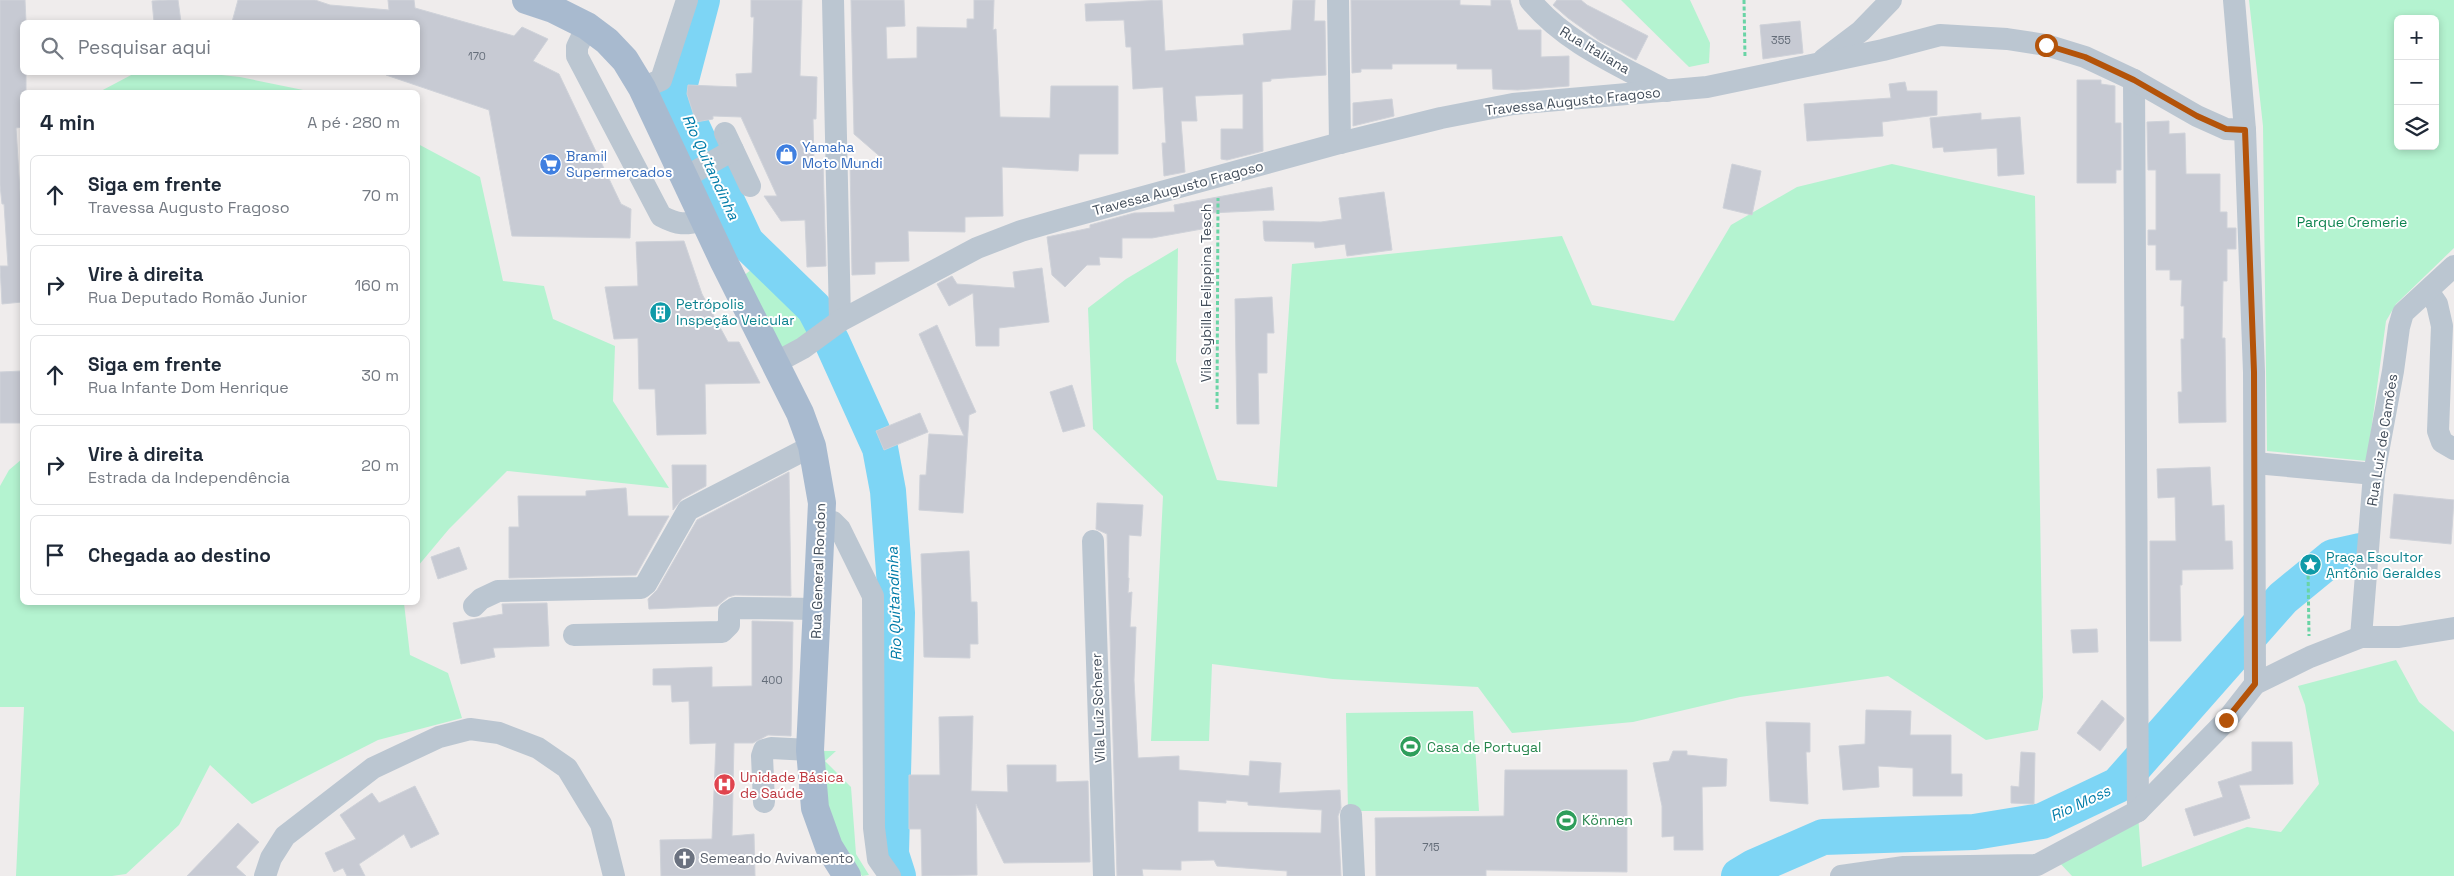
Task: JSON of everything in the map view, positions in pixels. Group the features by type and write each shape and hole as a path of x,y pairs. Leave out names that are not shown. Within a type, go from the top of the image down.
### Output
{"main road":[{"name":"Rua General Rondon","path":"526,0 553,9 587,26 607,41 625,60 642,88 704,220 800,413 812,446 822,502 810,750 815,808 829,847 847,876"}],"street":[{"path":"642,88 661,80 687,0"},
{"path":"833,0 840,320"},
{"path":"1338,0 1340,143"},
{"name":"Rua Italiana","path":"1530,0 1545,19 1579,44 1667,91"},
{"path":"1817,64 1861,32 1891,0"},
{"path":"2234,0 2245,130 2255,463 2253,604 2255,683"},
{"path":"587,26 577,47 577,56 661,216 675,224 704,220"},
{"name":"Travessa Augusto Fragoso","path":"775,363 803,348 840,320 977,248 1021,231 1340,143 1441,118 1513,104 1706,87 1883,50 1940,34 2008,39 2046,45 2085,57 2134,80 2204,119 2226,129 2245,130"},
{"path":"2134,80 2138,810"},
{"path":"685,178 726,147 750,186"},
{"name":"Rua Luiz de Camões","path":"2361,637 2374,474 2392,379 2399,327 2403,313 2454,266"},
{"path":"2428,291 2438,304 2442,326 2438,431 2442,442 2454,449"},
{"path":"474,606 481,599 498,591 641,588 646,584 688,510 812,446"},
{"path":"2255,463 2374,474"},
{"path":"822,522 833,522 840,529 856,565 873,596 874,828 878,859 890,876"},
{"name":"Vila Luiz Scherer","path":"1093,541 1104,876"},
{"path":"574,635 722,632 729,625 730,612 735,608 818,609"},
{"path":"1842,876 1904,867 2037,870 2138,810 2226,720 2255,683 2310,657 2361,637 2399,637 2454,628"},
{"path":"265,876 270,858 285,836 373,768 439,737 470,729 499,733 538,748 567,768 601,824 614,876"},
{"path":"764,802 762,756 764,750 771,748 810,750"},
{"path":"1351,815 1354,876"}],"path":[{"path":"1744,0 1745,79"},
{"name":"Vila Sybilla Felippina Tesch","path":"1216,410 1218,177"},
{"path":"2308,569 2310,657"}],"green space":[{"path":"1621,0 1690,0 1710,43 1709,63 1689,67"},
{"name":"Parque Cremerie","path":"2249,0 2454,0 2454,248 2396,304 2386,321 2367,461 2267,451 2263,126"},
{"path":"131,75 222,75 303,90 103,90"},
{"path":"420,145 480,177 503,281 544,286 553,319 615,346 613,401 669,488 507,471 449,529 420,564"},
{"path":"1892,164 2035,196 2043,697 2038,730 1986,740 1888,676 1740,697 1633,722 1512,733 1478,687 1333,679 1212,664 1209,741 1151,741 1163,496 1093,429 1088,308 1126,279 1178,248 1176,361 1217,480 1277,487 1292,264 1562,236 1592,305 1674,321 1731,225 1797,187"},
{"path":"752,269 799,312 810,331 780,352 742,277"},
{"path":"20,461 20,605 404,605 410,655 448,673 462,718 378,740 252,804 210,765 179,825 126,874 112,876 16,876 24,707 0,707 0,486 9,470"},
{"path":"2396,660 2419,702 2454,732 2454,876 2072,876 2057,860 2138,815 2142,867 2247,827 2281,832 2319,784 2305,705 2298,686"},
{"name":"Casa de Portugal","path":"1473,711 1479,811 1348,811 1346,713"},
{"path":"823,751 836,751 825,761 851,787 856,854 869,875 862,876 847,856 823,805"}],"building":[{"path":"0,0 25,0 26,20 20,20 20,75 26,75 26,90 20,90 20,127 16,128 20,192 20,302 2,304 0,266 8,266 4,204 2,204 0,185"},
{"path":"178,0 181,20 154,20 152,1"},
{"path":"238,0 315,0 330,5 389,10 388,0 414,0 415,8 514,36 522,27 548,39 533,61 559,74 621,204 631,209 630,238 512,236 489,110 386,75 420,75 420,20 233,20"},
{"path":"751,0 802,0 800,76 817,77 816,119 813,119 814,162 823,161 826,266 807,267 805,220 781,221 764,196 777,196 741,117 713,116 713,119 696,122 687,94 688,85 737,87 736,74 752,73 754,17 751,17"},
{"path":"851,0 904,0 905,26 886,27 887,59 917,58 917,27 967,28 967,19 974,19 974,0 994,0 993,30 996,29 1000,117 1050,118 1051,86 1118,86 1118,154 1079,154 1078,171 1002,167 1003,216 965,217 965,232 908,231 909,261 875,262 875,274 852,275 850,161 884,160 854,134"},
{"path":"1162,0 1165,51 1244,45 1243,34 1291,30 1293,0 1315,0 1314,21 1325,21 1326,75 1271,79 1271,81 1262,82 1263,151 1227,160 1221,159 1221,129 1243,129 1243,94 1195,96 1197,121 1181,121 1185,172 1164,176 1162,143 1166,143 1163,87 1133,89 1131,47 1126,47 1124,20 1086,21 1085,4"},
{"path":"1351,0 1460,0 1460,5 1491,6 1491,0 1510,0 1518,30 1541,30 1541,57 1569,56 1569,86 1518,90 1493,89 1492,69 1457,69 1457,64 1392,64 1392,69 1361,69 1361,72 1352,73"},
{"path":"1557,0 1581,0 1587,5 1648,36 1636,60 1600,41 1568,18 1553,5"},
{"path":"1800,21 1803,53 1763,59 1760,25"},
{"path":"2077,80 2101,80 2101,84 2115,86 2115,123 2121,123 2121,170 2116,170 2116,183 2077,183"},
{"path":"1905,82 1907,91 1937,91 1937,115 1882,122 1883,136 1807,141 1804,104 1891,98 1889,84"},
{"path":"1392,99 1394,116 1353,126 1353,103"},
{"path":"1981,113 1981,120 2020,117 2024,174 1998,176 1997,148 1944,152 1943,147 1933,148 1930,118"},
{"path":"2169,121 2169,134 2185,133 2186,174 2220,174 2220,212 2227,212 2227,228 2236,228 2236,249 2227,249 2227,281 2223,281 2222,338 2225,338 2226,422 2179,423 2178,392 2182,392 2181,339 2184,339 2184,306 2181,306 2182,280 2170,280 2170,270 2156,270 2156,245 2148,245 2148,230 2156,230 2156,170 2148,170 2147,122"},
{"path":"1732,164 1761,171 1752,215 1723,208"},
{"path":"1272,187 1274,210 1210,213 1213,227 1152,238 1122,238 1122,258 1099,257 1100,265 1087,265 1065,287 1052,275 1047,237 1090,228 1090,225 1134,213 1175,212 1174,205"},
{"path":"1384,192 1392,250 1347,256 1345,244 1315,248 1314,242 1265,241 1264,239 1263,221 1321,222 1342,219 1339,198"},
{"path":"684,241 702,294 728,342 739,342 760,383 705,384 706,434 657,435 655,389 639,389 638,338 614,339 605,287 638,286 636,242"},
{"path":"1042,268 1049,322 999,328 999,346 976,346 973,293 949,306 937,284 952,276 957,284 1015,288 1013,272"},
{"path":"1272,297 1274,333 1267,333 1267,373 1258,373 1259,424 1237,424 1235,299"},
{"path":"937,325 976,412 969,415 963,513 919,510 920,475 926,475 929,434 964,436 919,334"},
{"path":"20,371 20,423 0,423 0,372"},
{"path":"1072,385 1085,426 1063,432 1050,392"},
{"path":"920,413 928,432 884,450 876,431"},
{"path":"672,465 706,465 706,486 682,499 673,510"},
{"path":"2210,467 2212,506 2224,505 2225,541 2232,541 2233,569 2182,570 2182,585 2180,585 2181,641 2150,641 2150,541 2176,541 2175,497 2158,498 2157,469"},
{"path":"789,472 791,596 735,595 728,597 717,606 649,609 648,599 657,590 697,520"},
{"path":"626,488 628,516 669,516 636,575 509,578 509,527 519,527 518,496 586,496 586,491"},
{"path":"2394,494 2454,500 2451,544 2390,538"},
{"path":"1097,503 1143,505 1141,536 1129,535 1128,578 1128,593 1132,592 1130,627 1136,627 1134,680 1138,758 1179,756 1179,770 1249,776 1250,761 1281,763 1279,793 1340,790 1341,808 1338,816 1341,876 1287,876 1287,871 1217,866 1214,860 1181,861 1181,870 1142,869 1143,876 1117,876 1107,534 1096,529","holes":["1226,800 1248,802 1248,805 1322,810 1321,833 1198,832 1198,801 1226,803"]},
{"path":"459,547 467,569 438,579 431,557"},
{"path":"969,551 971,602 977,602 978,644 970,644 970,658 924,657 921,554"},
{"path":"547,603 549,646 493,648 495,657 461,664 453,623 503,614 502,604"},
{"path":"752,621 793,622 791,736 768,735 753,743 734,743 732,836 754,834 755,876 661,876 660,840 712,839 716,743 690,744 689,701 672,702 671,685 653,685 653,669 712,667 712,687 752,686"},
{"path":"2097,629 2098,652 2073,653 2071,630"},
{"path":"2102,700 2124,720 2100,751 2077,733"},
{"path":"1866,710 1911,711 1910,735 1951,735 1951,774 1962,774 1962,796 1913,796 1913,768 1878,766 1879,787 1843,790 1839,746 1865,744"},
{"path":"973,716 971,791 1008,792 1007,765 1056,765 1056,782 1088,781 1090,862 1004,863 976,804 977,875 922,876 921,829 909,829 909,775 940,775 939,717"},
{"path":"1766,722 1810,723 1810,752 1806,752 1808,804 1770,801"},
{"path":"2252,742 2292,742 2293,784 2239,785 2250,818 2194,836 2185,809 2223,797 2218,782 2252,771"},
{"path":"1673,751 1687,751 1687,755 1727,759 1726,786 1702,787 1703,850 1674,850 1674,836 1662,837 1662,806 1653,763 1669,761"},
{"path":"2021,752 2035,753 2034,804 2011,803 2011,786 2019,787"},
{"name":"Können","path":"1505,770 1627,770 1627,872 1486,870 1486,876 1376,876 1375,818 1504,816"},
{"path":"415,786 439,834 411,848 404,834 359,864 365,876 347,876 343,868 334,872 325,853 356,839 340,815 372,793 379,803"},
{"path":"238,823 259,842 236,867 246,876 187,876"}],"waterway":[{"name":"Rio Quitandinha","path":"702,0 677,95 746,242 814,308 832,342 880,448 888,491 897,613 891,854 898,876"},
{"name":"Rio Moss","path":"1739,876 1754,867 1823,837 1974,832 2042,821 2118,785 2283,598 2333,557 2360,551"}],"place":[{"name":"Yamaha Moto Mundi","path":"786,155"},
{"name":"Bramil Supermercados","path":"550,164"},
{"name":"Petrópolis Inspeção Veicular","path":"660,312"},
{"name":"Praça Escultor Antônio Geraldes","path":"2310,565"},
{"name":"Casa de Portugal","path":"1411,747"},
{"name":"Unidade Básica de Saúde","path":"724,785"},
{"name":"Können","path":"1566,820"},
{"name":"Semeando Avivamento","path":"684,858"}],"route":[{"path":"2046,45 2085,57 2134,80 2197,116 2226,129 2245,130 2254,372 2253,604 2255,684 2226,720"}]}
